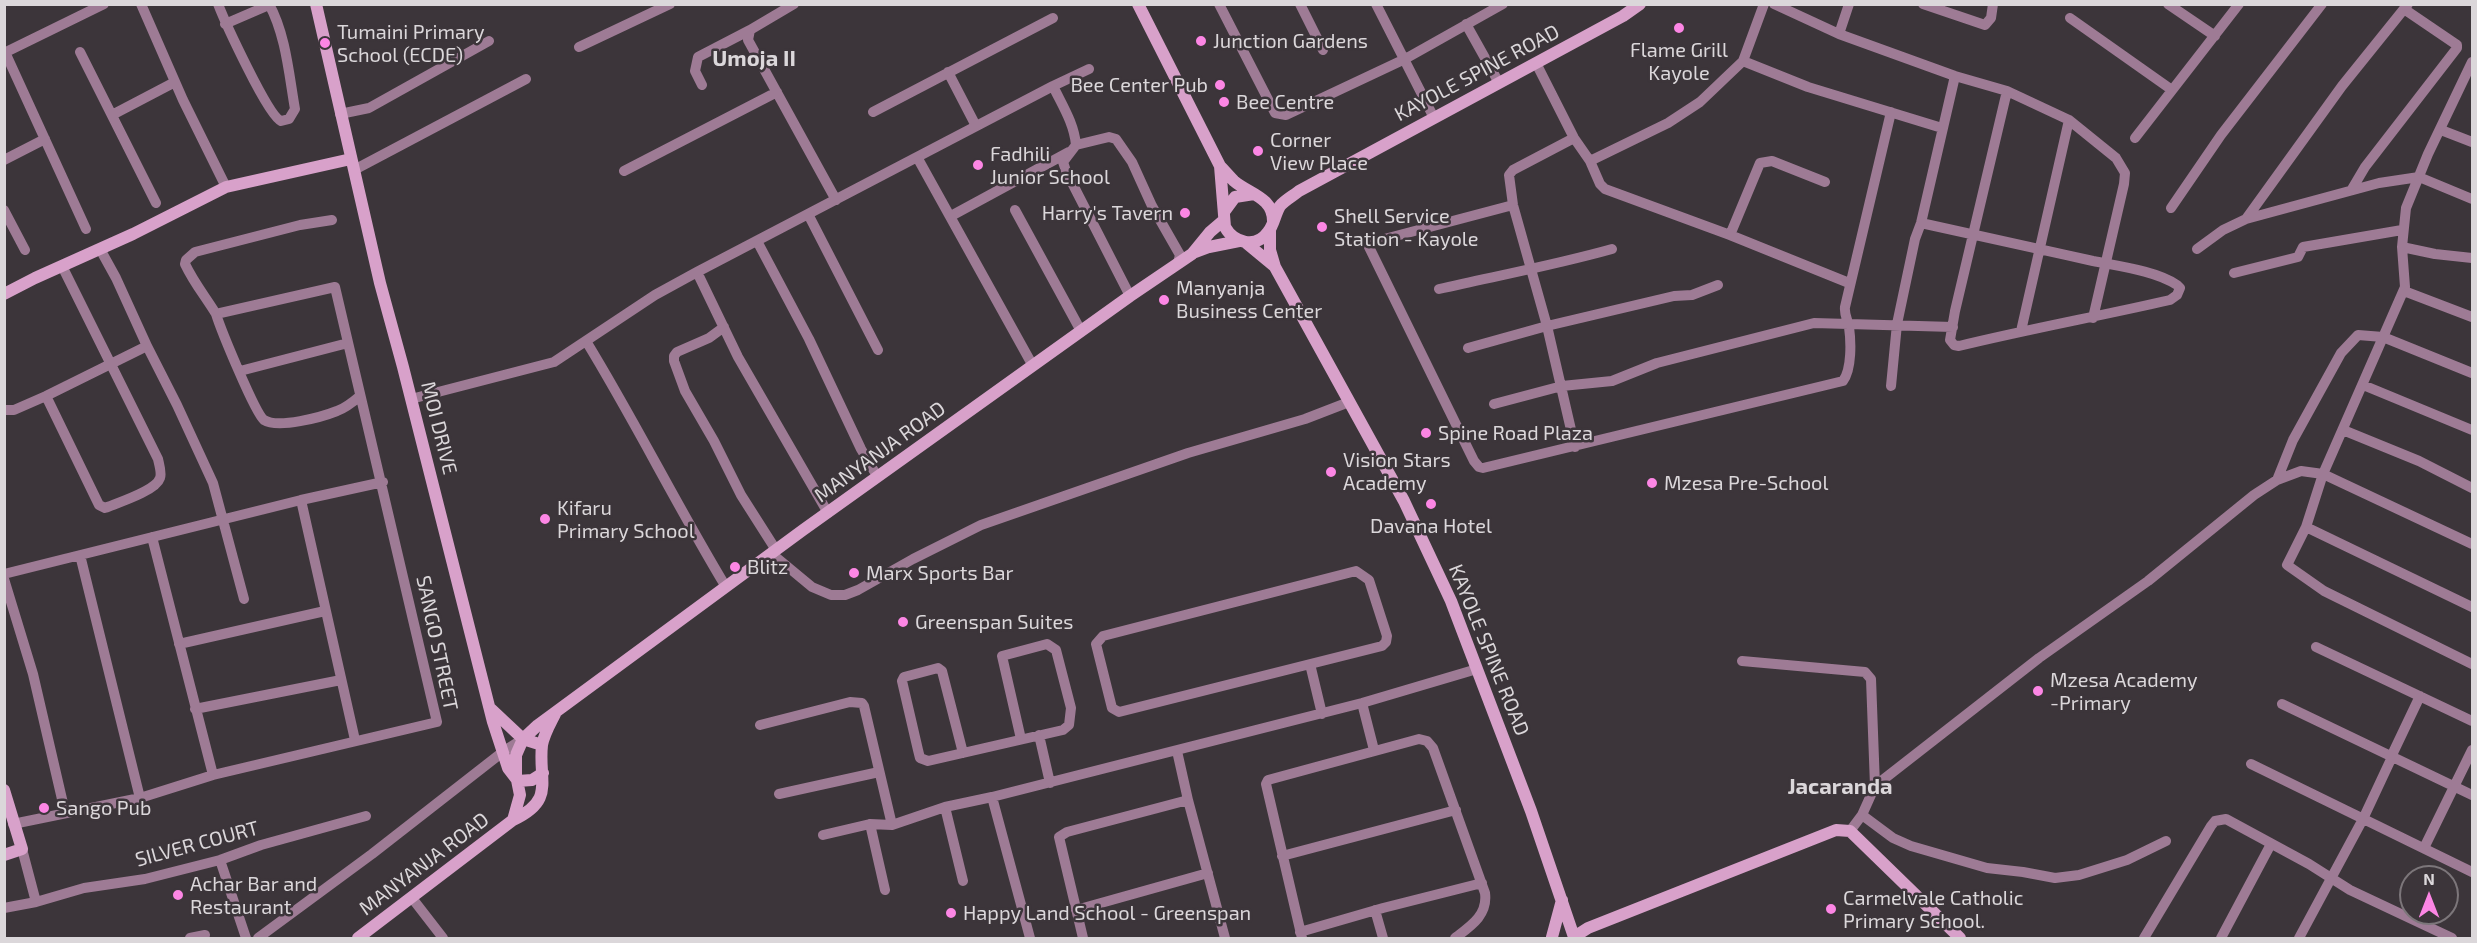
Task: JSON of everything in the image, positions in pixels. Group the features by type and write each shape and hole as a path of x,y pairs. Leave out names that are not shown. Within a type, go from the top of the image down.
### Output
{"main road":[{"name":"MOI DRIVE","path":"316,4 380,283 489,707 508,768 518,781"},
{"path":"1138,4 1220,166 1234,181 1271,207 1270,250 1275,267"},
{"name":"KAYOLE SPINE ROAD","path":"1299,191 1640,4"},
{"path":"4,294 134,234 226,187 352,164"},
{"path":"1220,166 1224,216 1228,233 1275,267"},
{"path":"1224,216 1235,197 1283,196 1299,191"},
{"path":"1192,254 1209,247 1260,240 1272,226 1283,203 1299,191"},
{"name":"MANYANJA ROAD","path":"513,820 520,800 516,759 524,740 538,725 774,551 1192,254 1224,216"},
{"name":"KAYOLE SPINE ROAD","path":"1275,267 1424,542 1451,601 1562,899 1574,938"},
{"path":"489,707 524,740 542,746"},
{"name":"MANYANJA ROAD","path":"358,939 513,820 531,810 540,800 544,784 542,746 556,713"},
{"path":"505,724 538,725"},
{"path":"518,781 532,780 543,773"},
{"path":"4,790 22,849 4,855"},
{"path":"1551,938 1560,932 1574,938 1588,928 1836,830 1850,831 1960,939"},
{"path":"1551,938 1562,899"}],"street":[{"path":"86,229 5,52 104,4"},
{"path":"141,4 175,82 226,187"},
{"path":"218,4 225,24 274,118 281,121 289,119 295,109 291,84 276,16 269,5 225,24"},
{"path":"579,47 670,4"},
{"path":"702,85 695,70 698,57 795,4"},
{"path":"1219,4 1271,107 1275,113 1280,115 1293,114 1404,59 1503,4"},
{"path":"1300,4 1323,50"},
{"path":"1376,4 1434,118"},
{"path":"1590,161 1689,110 1743,61 1764,4"},
{"path":"1774,4 1839,34 1955,76 2007,91 2069,120 2116,158 2125,173 2093,318"},
{"path":"1839,34 1849,4"},
{"path":"1923,4 1985,25 1991,18 1993,4"},
{"path":"2168,4 2215,36"},
{"path":"2135,138 2239,4"},
{"path":"2171,208 2221,135 2322,4"},
{"path":"2246,219 2321,114 2406,7 2457,45 2457,48 2365,167 2352,189"},
{"path":"873,112 1053,18"},
{"path":"2070,18 2172,90"},
{"path":"1466,24 1499,83"},
{"path":"750,30 748,40 836,200"},
{"path":"340,114 369,108 489,41"},
{"path":"80,52 156,203"},
{"path":"1743,61 1808,87 1942,128"},
{"path":"2472,62 2469,81 2440,130 2406,208 2402,230 2404,291 2323,474 2306,527 2287,565 2324,591 2472,664"},
{"path":"1536,63 1574,138 1605,189 1730,235 1849,283"},
{"path":"411,399 554,362 655,295 1089,69"},
{"path":"948,72 976,126"},
{"path":"1891,386 1897,324 1915,239 1921,223 1955,76"},
{"path":"352,164 526,79"},
{"path":"112,115 175,82"},
{"path":"1053,86 1074,129 1073,148 1063,162 1066,171 1130,296"},
{"path":"1921,223 1972,234 2039,249 2106,263 2146,273 2173,282 2180,288 2178,295 2170,300 2093,318 2021,331 1959,346 1954,345 1950,340 1972,234 2007,91"},
{"path":"624,171 777,92"},
{"path":"1513,205 1373,242 1369,247 1479,467 1483,468 1843,381 1849,363 1849,324 1844,314 1849,283 1891,112"},
{"path":"2021,331 2069,120"},
{"path":"2440,130 2472,142"},
{"path":"951,216 1073,148 1109,137 1116,139 1132,162 1152,206 1180,255 1178,263"},
{"path":"1574,138 1513,170 1509,175 1513,205 1547,326 1575,447"},
{"path":"4,160 45,139"},
{"path":"917,157 1033,366"},
{"path":"1730,235 1760,163 1772,161 1825,182"},
{"path":"2196,249 2223,230 2246,219 2352,189 2419,177 2472,199"},
{"path":"4,210 25,250"},
{"path":"1016,210 1081,331"},
{"path":"808,214 878,350"},
{"path":"332,220 300,225 195,252 185,264 196,287 202,290 216,314 261,417 275,424 302,421 337,412 360,396"},
{"path":"2234,273 2298,257 2303,247 2402,230"},
{"path":"756,241 809,339 861,449 874,471"},
{"path":"2402,247 2472,258"},
{"path":"100,249 213,483 221,520 244,599"},
{"path":"1439,289 1531,267 1574,260 1612,249"},
{"path":"46,396 99,505 105,508 149,489 160,478 158,459 62,266"},
{"path":"697,272 738,357 828,513"},
{"path":"1468,348 1547,326 1674,296 1692,295 1718,285"},
{"name":"SANGO STREET","path":"13,824 140,798 213,775 437,722 335,287 216,314"},
{"path":"2404,291 2471,313"},
{"path":"1494,404 1562,386 1612,381 1657,363 1814,323 1953,327"},
{"path":"724,327 709,338 677,351 674,361 685,391 774,551 812,587 831,595 845,595 858,590 921,554 981,525 1188,453 1305,419 1349,402"},
{"path":"2277,480 2293,440 2341,354 2358,335 2384,337 2472,373"},
{"path":"586,341 620,396 691,529 726,587"},
{"path":"240,371 348,343"},
{"path":"4,410 14,410 46,396 147,346"},
{"path":"2363,385 2472,430"},
{"path":"2343,430 2419,461 2472,488"},
{"path":"1875,786 2039,658 2148,581 2254,495 2277,480 2301,471 2323,474 2472,544"},
{"path":"4,574 382,482"},
{"path":"301,500 355,740"},
{"path":"2306,527 2472,607"},
{"path":"152,537 213,775"},
{"path":"80,555 140,798"},
{"path":"1356,571 1362,574 1369,580 1387,636 1386,642 1382,646 1310,664 1119,712 1112,708 1109,702 1096,644 1103,636 1356,571"},
{"path":"4,579 33,674 65,812"},
{"path":"179,644 325,612"},
{"path":"963,753 942,671 938,668 904,677 902,681 920,758 928,761 1021,740 1063,730 1069,725 1071,708 1056,650 1047,644 1002,656 1021,740"},
{"path":"2316,647 2472,721"},
{"path":"1742,661 1865,672 1872,684 1875,786 1862,815 1850,831"},
{"path":"1310,664 1322,714"},
{"path":"823,835 870,824 892,825 945,807 1050,783 1322,714 1477,669"},
{"path":"195,710 341,680"},
{"path":"2302,938 2363,819 2420,696"},
{"path":"760,725 849,702 862,703 892,825"},
{"path":"1362,703 1374,750"},
{"path":"2282,704 2472,795"},
{"path":"1039,735 1050,783"},
{"path":"1455,939 1476,922 1485,909 1485,893 1482,883 1456,810 1433,748 1427,741 1419,739 1374,750 1268,780 1266,790 1301,935 1376,910 1482,883"},
{"path":"258,939 504,751 524,740"},
{"path":"2424,848 2472,750"},
{"path":"1177,751 1225,939"},
{"path":"2251,764 2472,872"},
{"path":"779,794 879,772"},
{"path":"992,797 1030,939"},
{"path":"1083,939 1059,837 1067,832 1188,800"},
{"path":"945,807 963,881"},
{"path":"1282,856 1456,810"},
{"path":"1862,815 1893,838 1911,846 1987,868 2055,878 2079,875 2127,860 2166,841"},
{"name":"SILVER COURT","path":"4,908 36,902 84,888 145,879 220,860 261,845 366,816"},
{"path":"2144,939 2215,821 2226,819 2332,879 2452,939"},
{"path":"870,824 885,890"},
{"path":"2221,939 2271,844"},
{"path":"22,849 36,902"},
{"path":"220,860 246,939"},
{"path":"1076,910 1208,873"},
{"path":"412,898 443,939"},
{"path":"1376,910 1383,939"},
{"path":"190,939 205,934"}],"place":[{"name":"Flame Grill Kayole","path":"1679,28"},
{"name":"Junction Gardens","path":"1201,41"},
{"name":"Tumaini Primary School (ECDE)","path":"325,43"},
{"name":"Bee Center Pub","path":"1220,85"},
{"name":"Bee Centre","path":"1224,102"},
{"name":"Corner View Place","path":"1258,151"},
{"name":"Fadhili Junior School","path":"978,165"},
{"name":"Harry's Tavern","path":"1185,213"},
{"name":"Shell Service Station - Kayole","path":"1322,227"},
{"name":"Manyanja Business Center","path":"1164,300"},
{"name":"Spine Road Plaza","path":"1426,433"},
{"name":"Vision Stars Academy","path":"1331,472"},
{"name":"Mzesa Pre-School","path":"1652,483"},
{"name":"Davana Hotel","path":"1431,504"},
{"name":"Kifaru Primary School","path":"545,519"},
{"name":"Blitz","path":"735,567"},
{"name":"Marx Sports Bar","path":"854,573"},
{"name":"Greenspan Suites","path":"903,622"},
{"name":"Mzesa Academy -Primary","path":"2038,691"},
{"name":"Sango Pub","path":"44,808"},
{"name":"Achar Bar and Restaurant","path":"178,895"},
{"name":"Carmelvale Catholic Primary School.","path":"1831,909"},
{"name":"Happy Land School - Greenspan","path":"951,913"}],"district":[{"name":"Umoja II","path":"754,59"},
{"name":"Jacaranda","path":"1840,787"}]}
